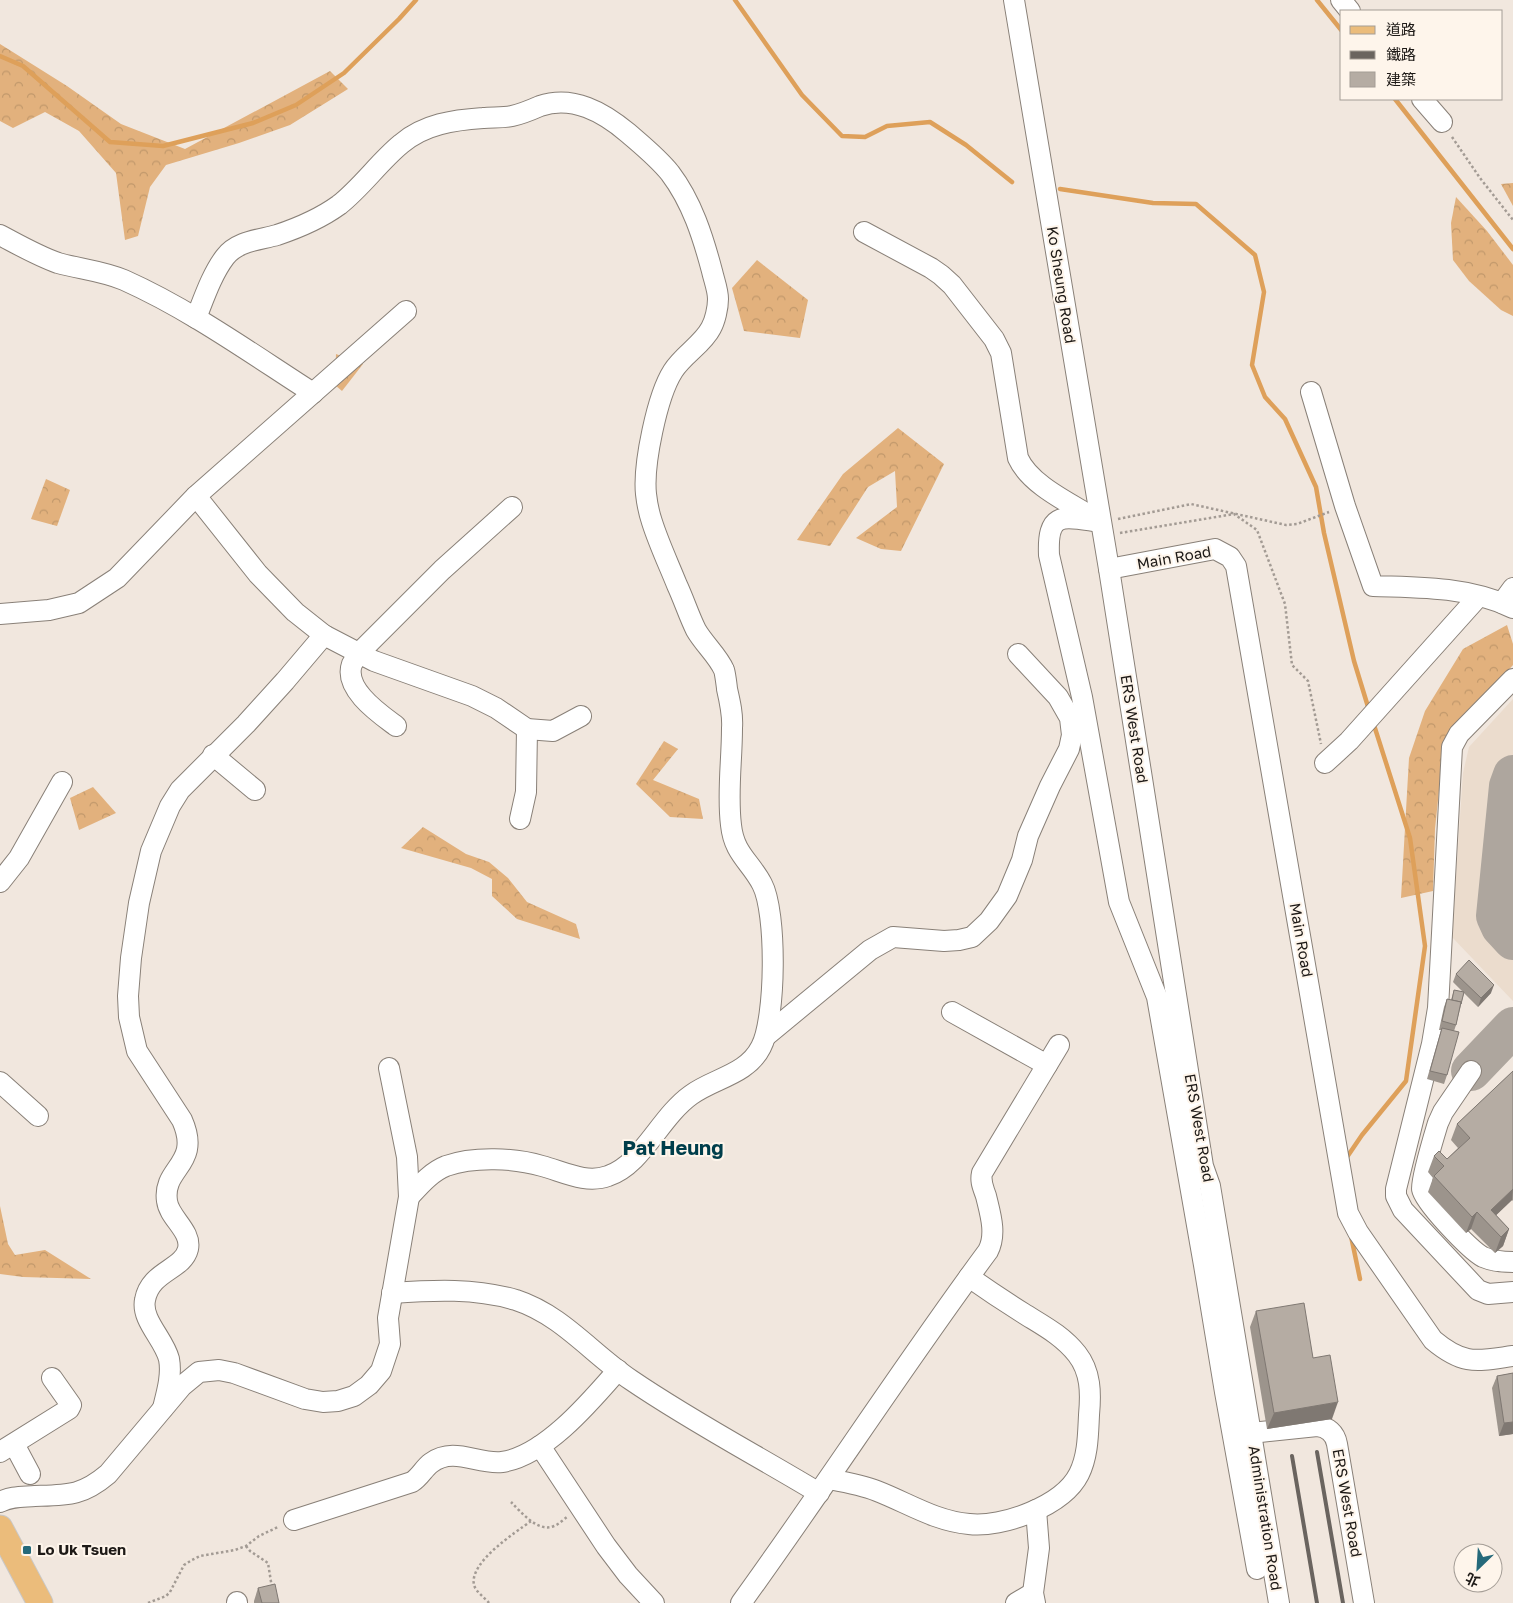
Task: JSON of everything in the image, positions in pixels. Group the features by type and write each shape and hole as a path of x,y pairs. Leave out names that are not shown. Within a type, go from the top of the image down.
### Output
{"main road":[{"path":"0,1528 40,1603"}],"street":[{"name":"Ko Sheung Road","path":"1014,0 1109,570"},
{"path":"1341,0 1349,10"},
{"path":"1423,100 1442,122"},
{"path":"196,318 226,254 236,246 308,223 338,206 405,140 422,129 451,122 510,116 549,103 576,103 596,111 614,121 655,156 669,172 688,202 706,251 719,297 713,325 672,372 657,408 647,467 646,491 649,512 656,536 696,630 724,671 733,722 728,805 732,835 740,854 762,884 770,906 772,932 770,1008 767,1034 759,1053 748,1064 734,1074 694,1093 668,1116 630,1164 614,1175 598,1179 575,1176 513,1159 464,1162 445,1166 432,1174 410,1197"},
{"path":"864,232 932,268 952,285 998,346 1018,458 1022,467 1030,476 1045,487 1100,522"},
{"path":"0,235 41,256 108,274 126,281 196,318 313,393"},
{"path":"0,614 49,610 79,603 122,574 196,496 406,311"},
{"path":"1311,392 1345,506 1373,586 1445,588 1478,597 1509,600"},
{"path":"196,496 258,574 295,612 324,636 358,654 472,696 496,708 527,728 553,731 581,716"},
{"path":"396,726 373,710 363,698 354,685 351,673 352,665 358,654 442,570 512,506"},
{"path":"1100,522 1068,518 1060,519 1052,527 1048,541 1049,555 1082,697 1119,902 1157,997 1257,1569"},
{"name":"Main Road","path":"1109,570 1215,549 1230,557 1236,566 1348,1213 1358,1232 1433,1340 1446,1350 1469,1360 1477,1361 1513,1356"},
{"name":"ERS West Road","path":"1109,570 1203,1166 1210,1186 1251,1433 1317,1426 1323,1426 1332,1433 1337,1444 1364,1603"},
{"path":"1325,763 1349,741 1478,597"},
{"path":"163,1408 170,1376 169,1360 165,1347 144,1310 144,1300 152,1282 184,1258 188,1249 188,1241 185,1234 168,1209 166,1190 169,1181 184,1159 188,1140 182,1120 137,1051 128,996 138,903 151,851 160,826 180,790 246,724 324,636"},
{"path":"767,1034 870,950 894,937 944,941 972,937 989,921 1007,896 1022,860 1028,836 1069,749 1072,735 1070,718 1058,697 1018,654"},
{"path":"1513,679 1459,734 1452,747 1438,1008 1432,1044 1396,1189 1396,1196 1403,1210 1478,1290 1483,1293 1493,1294 1513,1292"},
{"path":"520,819 526,792 527,728"},
{"path":"214,755 255,790"},
{"path":"0,882 19,858 62,782"},
{"path":"952,1012 1047,1065"},
{"path":"741,1603 992,1243 993,1230 981,1183 982,1173 1059,1045"},
{"path":"0,1502 8,1498 21,1496 66,1495 81,1492 95,1485 108,1474 190,1378 199,1372 208,1370 234,1373 306,1399 323,1402 338,1401 354,1396 381,1371 388,1355 390,1344 388,1318 410,1197 407,1157 389,1068"},
{"path":"1471,1071 1442,1112 1421,1188 1426,1200 1468,1245 1483,1257 1503,1262 1513,1262"},
{"path":"0,1082 38,1116"},
{"path":"392,1293 455,1290 484,1293 516,1300 537,1309 558,1322 580,1337 629,1379 700,1423 824,1486 875,1490 939,1519 970,1525 1004,1522 1036,1510 1054,1499 1071,1485 1078,1476 1084,1462 1088,1441 1090,1381 1078,1355 1065,1340 969,1277"},
{"path":"294,1520 412,1482 420,1477 430,1463 442,1457 456,1455 490,1462 502,1462 512,1459 540,1446 558,1432 592,1400 618,1370"},
{"path":"30,1474 7,1448 69,1409 70,1405 52,1378"},
{"name":"Administration Road","path":"1251,1433 1279,1603"},
{"path":"540,1446 617,1560 654,1603"},
{"path":"1028,1600 1039,1548 1036,1510"}],"path":[{"path":"1442,122 1480,178 1513,220"},
{"path":"1100,522 1191,504 1286,525 1297,524 1329,512"},
{"path":"511,1502 531,1521 548,1527 555,1526 581,1507"},
{"path":"148,1603 166,1596 184,1565 192,1560 200,1556 235,1550 246,1546 258,1536 294,1520"},
{"path":"489,1603 475,1587 474,1576 479,1566 501,1544 531,1521"},
{"path":"246,1546 250,1551 268,1563 272,1590"}],"shaded area":[{"path":"1513,699 1513,1001 1452,937 1463,773 1469,747"}],"green space":[{"path":"0,44 67,86 121,124 185,149 330,71 348,89 290,125 166,165 150,187 138,236 125,240 116,173 79,131 45,112 13,128 0,121"},
{"path":"1513,183 1513,206 1501,184"},
{"path":"1456,197 1487,231 1513,265 1513,316 1501,310 1469,281 1453,260 1451,223"},
{"path":"757,260 808,300 800,338 744,331 732,288"},
{"path":"336,354 363,364 342,391 335,385"},
{"path":"898,428 944,464 901,551 881,549 856,538 897,507 895,471 868,487 830,546 797,540 843,474"},
{"path":"46,479 70,490 57,526 31,519"},
{"path":"1507,625 1513,644 1513,665 1444,742 1435,829 1433,891 1401,898 1409,758 1425,711 1463,649"},
{"path":"664,741 678,749 653,780 699,799 703,819 670,817 636,784"},
{"path":"93,787 116,813 79,830 70,798"},
{"path":"423,827 466,854 489,862 508,878 527,902 576,924 580,939 517,919 492,896 492,879 471,868 401,848"},
{"path":"0,1206 8,1244 15,1255 45,1250 91,1279 23,1277 0,1274"}],"building":[{"path":"1469,960 1494,985 1481,998 1456,974"},
{"path":"1454,990 1464,992 1461,1004 1461,1002 1452,1000"},
{"path":"1447,999 1461,1002 1456,1025 1442,1021"},
{"path":"1442,1028 1459,1032 1447,1075 1430,1071"},
{"path":"1513,1071 1513,1189 1491,1210 1509,1229 1501,1237 1477,1212 1472,1217 1434,1176 1444,1166 1434,1156 1439,1151 1447,1159 1470,1138 1457,1124"},
{"path":"1304,1303 1313,1358 1330,1355 1338,1402 1274,1413 1256,1311"},
{"path":"1513,1373 1513,1422 1504,1423 1497,1376"},
{"path":"275,1584 279,1603 262,1603 258,1588"}],"waterway":[{"path":"0,56 23,66 110,142 163,146 253,123 296,105 344,73 416,0"},
{"path":"735,0 802,95 842,136 865,137 887,126 930,122 966,145 1012,182"},
{"path":"1317,0 1340,29"},
{"path":"1396,100 1513,249"},
{"path":"1060,189 1153,203 1196,204 1255,255 1264,292 1252,365 1265,397 1285,419 1316,487 1324,533 1354,661 1369,710"},
{"path":"1345,1160 1362,1135 1406,1081 1425,946 1410,838 1373,722"},
{"path":"1351,1236 1360,1279"}],"taxiway":[{"path":"1513,775 1509,786 1496,916 1501,927 1513,940"},
{"path":"1471,1071 1513,1027"}],"railway":[{"path":"1317,1452 1343,1603"},
{"path":"1292,1456 1317,1603"}],"place":[{"name":"Lo Uk Tsuen","path":"27,1550"}],"district":[{"name":"Pat Heung","path":"673,1148"}]}
